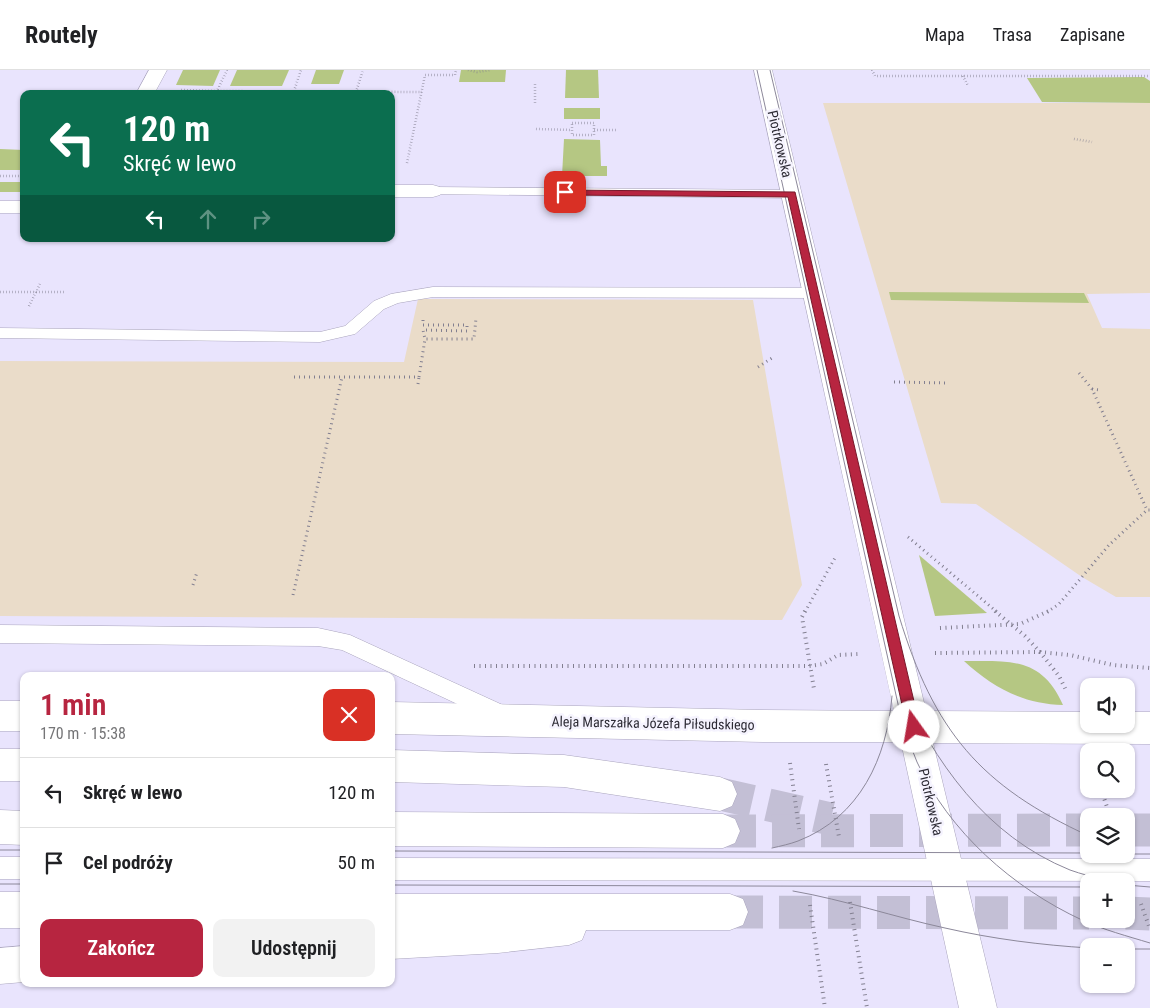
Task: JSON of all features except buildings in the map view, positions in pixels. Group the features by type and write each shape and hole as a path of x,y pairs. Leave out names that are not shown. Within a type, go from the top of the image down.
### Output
{"main road":[{"path":"147,90 158,70"},
{"name":"Piotrkowska","path":"763,70 978,1008"},
{"path":"395,200 433,191"},
{"path":"0,207 20,207"},
{"path":"0,716 20,716"},
{"name":"Aleja Marszałka Józefa Piłsudskiego","path":"395,718 763,726 1150,728"},
{"path":"0,765 20,765"},
{"path":"395,766 564,772 720,794"},
{"path":"0,828 20,828"},
{"path":"395,829 723,830"},
{"path":"0,910 20,910"},
{"path":"395,912 730,912"},
{"path":"395,941 508,934 595,924 672,912"},
{"path":"0,966 20,964"}],"lane":[{"path":"433,191 792,194"},
{"path":"0,333 320,337 350,330 359,325 379,305 396,298 426,292 814,292"},
{"path":"0,634 318,637 343,641 513,720"},
{"path":"0,868 20,868"},
{"path":"395,869 1150,870"}],"path":[{"path":"217,90 226,70"},
{"path":"295,90 302,70"},
{"path":"357,90 363,70"},
{"path":"395,200 425,75 455,75 456,70"},
{"path":"468,70 477,72 491,70"},
{"path":"872,70 875,76 1150,76"},
{"path":"963,76 968,86"},
{"path":"535,84 535,102"},
{"path":"395,92 422,92"},
{"path":"572,122 594,123 594,135 572,135 572,130 572,122"},
{"path":"536,129 572,130"},
{"path":"594,130 618,130"},
{"path":"1074,139 1092,142"},
{"path":"0,176 20,176"},
{"path":"0,292 64,292"},
{"path":"418,384 425,339 423,330 467,330 467,325 422,325 424,319"},
{"path":"467,319 476,319"},
{"path":"425,339 474,339 476,326"},
{"path":"758,368 772,358"},
{"path":"940,628 1020,624 1041,616 1059,604 1110,545 1149,510 1092,389 1079,373"},
{"path":"294,377 419,377"},
{"path":"293,595 342,377"},
{"path":"894,382 949,383"},
{"path":"1092,389 1100,390"},
{"path":"902,532 1040,652 1058,676 1069,698"},
{"path":"814,691 802,617 840,550"},
{"path":"193,585 197,572"},
{"path":"957,654 1040,652 1070,655 1113,665 1150,668"},
{"path":"465,666 809,666 823,664 838,655 848,654"},
{"path":"790,760 799,829"},
{"path":"826,761 834,808"},
{"path":"1139,900 1150,929"},
{"path":"810,905 825,1008"},
{"path":"852,914 867,1008"}],"shaded area":[{"path":"823,103 1150,103 1150,293 1087,294 1102,328 1150,329 1150,597 1116,597 1082,577 976,504 941,503"},
{"path":"418,299 753,300 802,585 782,620 0,616 0,361 404,362"}],"green space":[{"path":"183,70 220,70 213,86 176,85"},
{"path":"237,70 289,70 282,86 230,86"},
{"path":"316,70 344,70 339,84 311,84"},
{"path":"461,70 506,70 505,82 459,82"},
{"path":"566,70 598,70 599,98 565,98"},
{"path":"1144,77 1150,81 1150,103 1042,102 1027,78"},
{"path":"564,108 600,108 600,119 564,119"},
{"path":"564,139 600,140 601,166 607,166 607,176 562,176"},
{"path":"0,149 20,150 20,170 0,170"},
{"path":"0,182 20,182 20,192 0,192"},
{"path":"889,292 1084,293 1089,303 891,300"},
{"path":"919,555 987,613 935,616"},
{"path":"964,661 1010,662 1035,670 1055,689 1063,705 1035,702 1010,693 986,679"}],"tunnel":[{"path":"720,794 831,819"},
{"path":"723,831 1080,830"},
{"path":"1135,830 1150,830"},
{"path":"730,912 1080,913"},
{"path":"1135,913 1150,914"}],"tram line":[{"path":"757,70 906,733 917,762 930,788 965,834 984,853"},
{"path":"770,70 899,616 913,656 928,692 946,723 966,750 990,775 1018,797 1080,832"},
{"path":"899,683 929,741 946,768 966,793 988,817 1013,838 1037,853"},
{"path":"772,848 798,841 820,830 838,817 854,801 866,783 884,741 892,696"},
{"path":"0,850 20,850"},
{"path":"395,851 984,853"},
{"path":"984,853 1037,853"},
{"path":"984,853 1025,887"},
{"path":"1037,853 1080,853"},
{"path":"1037,853 1080,873"},
{"path":"1135,854 1150,854"},
{"path":"0,884 20,884"},
{"path":"395,885 1025,887"},
{"path":"1135,886 1150,887"},
{"path":"1025,887 1080,887"},
{"path":"1025,887 1056,907 1082,920 1150,943"},
{"path":"793,891 963,932 1017,941 1080,947"},
{"path":"1135,949 1150,949"}],"route":[{"path":"565,192 792,194 914,727"}]}
